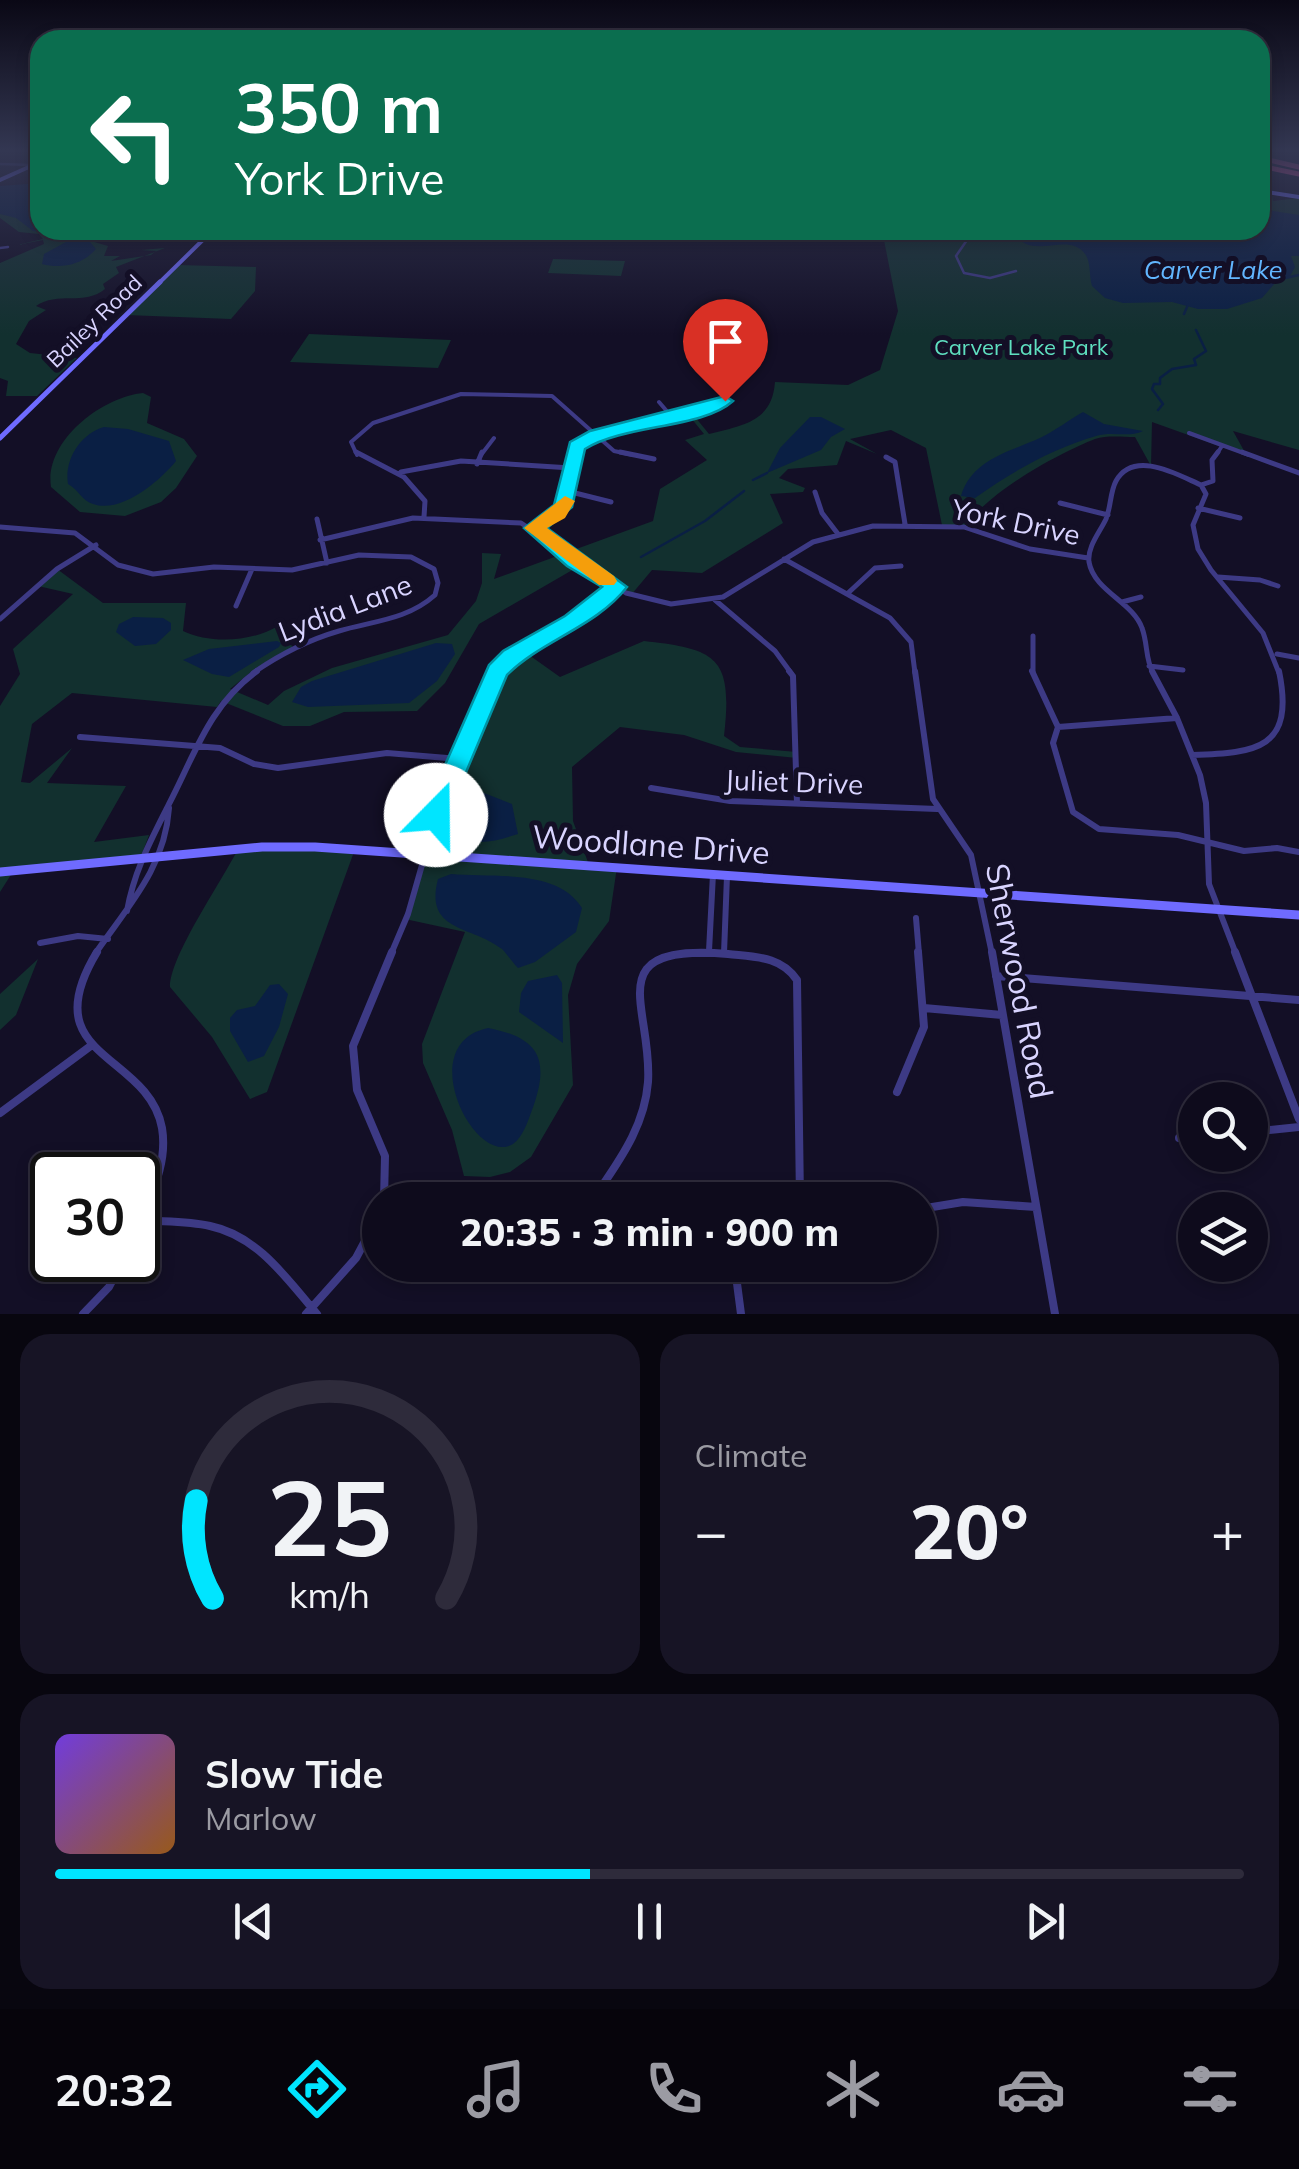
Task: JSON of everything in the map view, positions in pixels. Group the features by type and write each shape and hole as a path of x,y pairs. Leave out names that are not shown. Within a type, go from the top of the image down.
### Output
{"street":[{"name":"Bailey Road","path":"0,438 203,240"},
{"path":"967,240 956,256 964,272 990,278 1016,271"},
{"path":"0,248 8,247"},
{"path":"320,540 396,520 424,518 514,522 534,528 558,514 576,446 596,434 722,403 728,396 728,385"},
{"path":"448,391 453,396"},
{"path":"424,518 423,496 400,472 358,456 351,448 353,439 378,421 453,396 480,392 552,396 621,454 654,458"},
{"path":"659,402 672,416"},
{"path":"1189,433 1299,473"},
{"path":"477,464 484,445 494,438"},
{"path":"1201,485 1213,482 1212,460 1222,446"},
{"path":"886,457 895,462 904,524"},
{"path":"400,472 430,462 571,468"},
{"path":"1268,1129 1299,1123 1209,884 1205,796 1177,718 1149,666 1142,626 1094,576 1088,558 1108,516 1115,482 1135,466 1170,470 1201,485 1206,494 1193,522 1200,554 1262,629 1293,692"},
{"path":"567,491 611,502"},
{"path":"815,492 822,513 838,534"},
{"path":"1060,503 1108,516"},
{"path":"1198,508 1240,518"},
{"path":"317,518 327,562"},
{"name":"York Drive","path":"534,528 574,561 616,587 659,603 714,600 784,559 838,534 904,524 964,528 1030,549 1088,558"},
{"name":"Lydia Lane","path":"0,527 68,532 96,545 117,564 140,572 290,570 362,554 412,557 433,568 438,586 432,598 418,610 323,636 254,670 224,696 194,746 140,858 127,911"},
{"path":"0,619 57,569 96,545"},
{"name":"Sherwood Road","path":"784,559 896,620 911,642 937,809 971,855 982,894 1055,1314"},
{"path":"847,594 874,568 901,566"},
{"path":"236,606 252,569"},
{"path":"1218,577 1260,580 1278,586"},
{"path":"384,1182 384,1156 356,1090 353,1046 362,1016 408,914 424,854 459,759 501,666 573,621 616,587"},
{"path":"1122,602 1141,597"},
{"path":"714,600 775,652 793,676 797,803"},
{"path":"1032,636 1028,648 1039,689 1058,727 1053,743 1069,804 1082,821 1099,829 1178,835 1244,850 1277,848 1299,852"},
{"path":"1277,654 1299,658"},
{"path":"1149,666 1183,670"},
{"path":"1058,727 1177,718"},
{"path":"1192,755 1255,750 1283,735"},
{"path":"80,736 225,750 258,765 278,768 387,752 459,759"},
{"name":"Juliet Drive","path":"650,788 730,801 937,809"},
{"name":"Lydia Lane","path":"92,1045 80,1025 77,1001 86,972 160,856 170,826 168,805"},
{"name":"Woodlane Drive","path":"0,872 287,846 1299,915"},
{"path":"709,952 712,874"},
{"path":"724,953 726,875"},
{"path":"897,1092 923,1032 916,918"},
{"path":"40,943 78,936 108,940"},
{"path":"605,1182 634,1138 646,1098 648,1062 638,1003 640,982 664,957 709,952 777,960 796,980 800,1182"},
{"path":"996,976 1299,1000"},
{"path":"924,1008 1002,1015"},
{"path":"0,1112 92,1045 147,1094 161,1118 160,1170"},
{"path":"937,1206 963,1202 1036,1207"},
{"path":"160,1224 211,1226 238,1234 266,1256 311,1312 362,1246"},
{"path":"83,1314 112,1282"},
{"path":"737,1282 741,1314"}],"green space":[{"name":"Carver Lake Park","path":"1270,212 1299,212 1299,450 1233,431 1247,456 1152,422 1151,466 1135,437 1095,439 1043,464 1005,489 975,515 967,528 942,525 926,448 891,430 850,439 877,454 846,441 837,465 788,469 779,478 805,488 803,492 770,494 783,523 702,573 652,570 631,595 581,565 479,624 445,683 417,711 344,712 310,726 283,726 221,701 217,707 72,693 32,724 21,782 30,783 72,748 47,783 126,786 94,842 149,835 140,859 14,870 0,892 0,706 20,674 13,649 73,594 38,586 57,569 103,603 186,603 183,631 194,635 244,638 278,626 294,649 251,672 230,689 268,705 284,691 332,668 448,635 476,601 482,583 482,553 501,554 494,579 653,521 660,489 707,460 685,440 704,434 687,413 691,412 709,434 744,424 762,414 773,395 775,382 848,385 880,370 898,311 884,240 1270,240"},
{"path":"0,214 30,216 30,233 19,232"},
{"path":"43,240 93,240 108,246 104,256 120,256 111,261 144,256 116,267 119,273 103,284 105,289 97,294 53,299 36,306 46,310 29,321 16,344 30,353 77,358 37,396 6,396 8,381 0,378 0,263 44,244"},
{"path":"553,259 625,261 621,276 548,273"},
{"path":"177,265 256,267 255,291 231,319 126,315"},
{"path":"309,334 451,340 438,368 290,362"},
{"path":"143,393 151,397 147,423 184,439 197,456 176,488 161,502 125,516 80,512 51,487 57,453 66,438 94,412"},
{"path":"644,641 689,648 715,662 726,689 724,736 740,747 797,752 797,758 736,752 684,735 620,727 572,767 573,821 589,865 617,867 609,921 577,964 568,995 573,1085 531,1157 510,1172 490,1177 464,1176 452,1130 423,1063 422,1044 465,932 405,919 437,812 492,680 522,650 560,677"},
{"path":"238,849 355,849 267,1092 250,1099 212,1037 170,987 187,938"},
{"path":"38,959 16,1015 0,1030 0,994"}],"water":[{"path":"30,212 30,229 16,218 0,214"},
{"name":"Carver Lake","path":"1270,212 1299,215 1299,256 1291,256 1295,267 1290,276 1276,282 1262,298 1227,309 1198,309 1172,302 1123,303 1105,298 1092,286 1087,257 1078,248 1020,240 1270,240"},
{"path":"92,240 96,249 84,259 64,266 42,264 44,254 66,242"},
{"path":"1083,412 1104,424 1143,431 1080,441 1033,462 975,498 961,496 966,483 983,465"},
{"path":"810,417 821,417 845,429 831,437 821,450 767,473 780,448"},
{"path":"104,427 128,429 169,441 176,461 150,486 127,500 104,506 89,503 68,484 67,475 71,457 81,442"},
{"path":"133,617 163,618 171,623 171,630 156,644 135,646 116,632 119,624"},
{"path":"281,643 279,647 229,677 212,674 183,660 209,649"},
{"path":"436,643 452,644 455,654 437,681 409,703 308,707 292,702 301,687 312,681"},
{"path":"474,789 512,804 518,834 481,842 457,834 450,826 454,808"},
{"path":"451,874 522,877 557,886 582,908 576,932 535,962 518,968 502,949 444,918 435,896 438,879"},
{"path":"557,975 562,983 563,1043 519,1012 521,993 528,981"},
{"path":"279,984 288,994 279,1027 264,1056 248,1062 230,1031 230,1018 237,1010 255,1006 270,985"},
{"path":"488,1028 506,1032 530,1045 540,1065 537,1093 525,1128 513,1144 498,1147 482,1138 468,1122 452,1078 454,1056 466,1039"}],"waterway":[{"path":"1285,278 1299,275"},
{"path":"1184,314 1187,307"},
{"path":"1158,410 1163,404 1152,389 1154,384 1160,384 1160,378 1172,369 1196,365 1194,359 1206,351 1196,330"},
{"path":"753,480 767,473"},
{"path":"641,557 705,521 744,491"}],"slow traffic":[{"path":"565,501 558,514 534,528 606,581"}],"route":[{"path":"436,815 497,671 616,587 574,561 534,528 553,518 563,507 576,446 596,434 710,408 725,401"}]}
